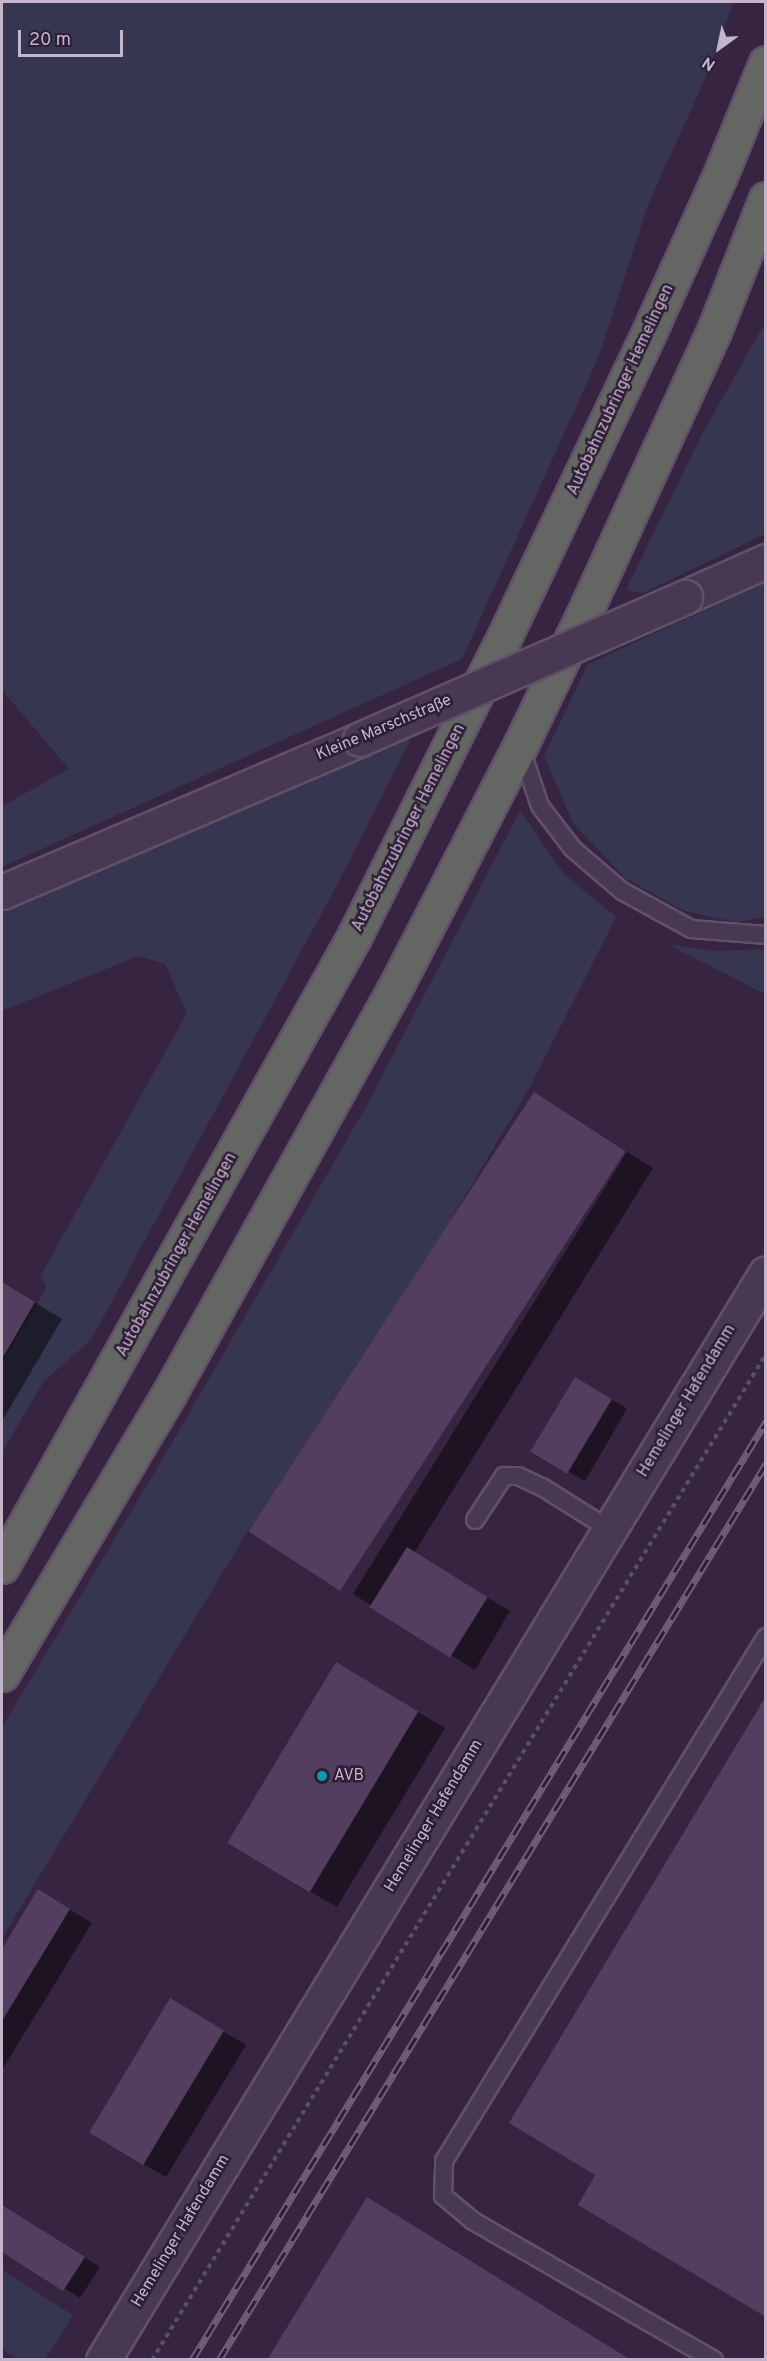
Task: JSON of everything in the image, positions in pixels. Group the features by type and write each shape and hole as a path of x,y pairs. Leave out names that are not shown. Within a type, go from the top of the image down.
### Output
{"highway":[{"name":"Autobahnzubringer Hemelingen","path":"2,1566 354,937 500,646 654,321 719,178 765,63"},
{"path":"2,1674 169,1394 394,990 520,746 673,422 714,330 765,199"}],"street":[{"name":"Kleine Marschstraße","path":"2,892 360,739 765,561"},
{"name":"Hemelinger Hafendamm","path":"103,2360 765,1273"}],"lane":[{"path":"520,746 540,806 573,849 622,891 691,929 765,935"},
{"path":"475,1520 504,1476 518,1476 542,1487 609,1529"},
{"path":"714,2360 473,2221 443,2196 444,2161 765,1637"}],"path":[{"path":"153,2360 765,1354"}],"shaded area":[{"path":"2,2 734,2 704,81 648,205 599,356 462,659 2,867 2,806 69,769 2,690"},
{"path":"765,323 765,534 643,593 626,590 700,438"},
{"path":"765,583 765,917 736,922 684,911 625,878 573,823 544,756 588,664"},
{"path":"413,734 336,887 91,1340 44,1381 2,1452 2,1363 47,1287 40,1277 187,1013 165,964 138,956 2,1011 2,912"},
{"path":"520,811 564,874 616,917 530,1087 262,1535 249,1529 2,1938 2,1727 165,1455 367,1105"},
{"path":"669,945 718,951 765,949 765,994"},
{"path":"2,2270 73,2315 45,2359 18,2359 2,2349"}],"building":[{"path":"534,1092 625,1151 340,1591 249,1531"},
{"path":"2,1282 35,1302 2,1359"},
{"path":"575,1377 612,1399 567,1474 530,1452"},
{"path":"407,1547 488,1597 450,1658 369,1607"},
{"name":"AVB","path":"336,1662 418,1711 310,1892 227,1843"},
{"path":"766,1696 766,2317 578,2205 595,2175 509,2123"},
{"path":"38,1889 70,1909 2,2021 2,1949"},
{"path":"170,1998 224,2030 143,2165 89,2133"},
{"path":"367,2197 631,2360 267,2360"},
{"path":"2,2205 85,2257 63,2291 2,2252"}],"railway":[{"path":"192,2360 766,1422"},
{"path":"219,2360 766,1464"}],"place":[{"name":"AVB","path":"322,1776"}]}
